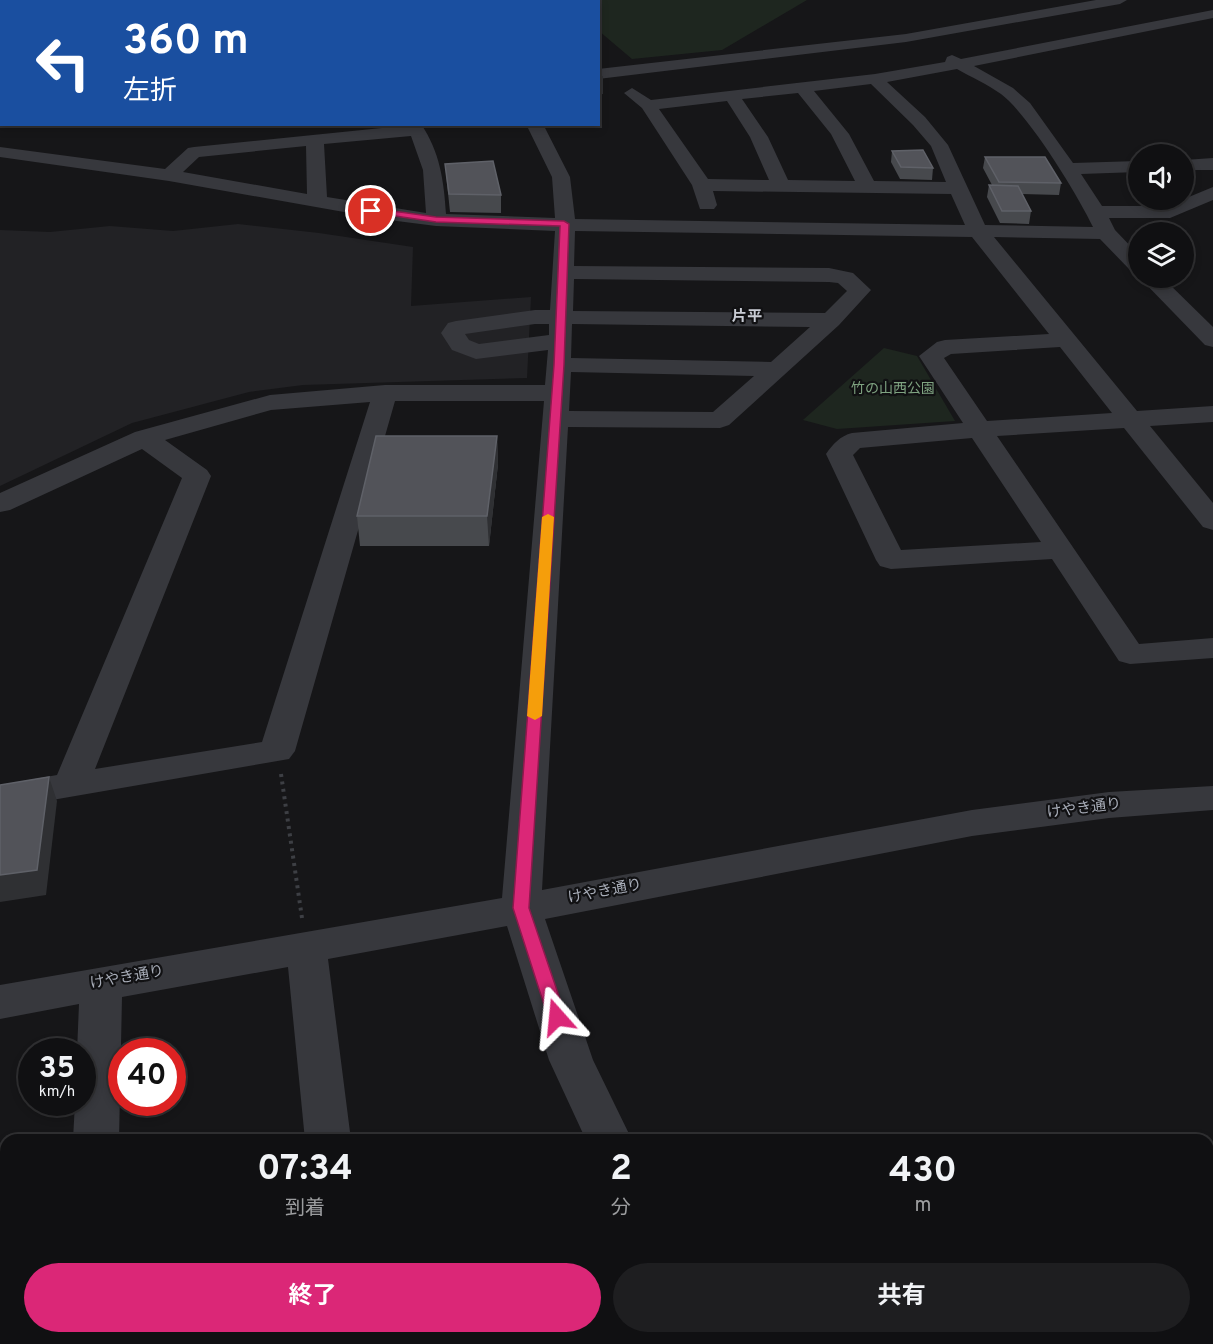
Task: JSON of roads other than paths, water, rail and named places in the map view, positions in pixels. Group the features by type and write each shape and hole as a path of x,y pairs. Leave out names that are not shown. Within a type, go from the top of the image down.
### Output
{"street":[{"path":"603,73 906,38 1120,0"},
{"path":"1089,6 1156,26"},
{"path":"648,105 875,79 1213,14"},
{"path":"906,38 958,63 1007,91 1024,107 1096,212 1106,233 1128,255"},
{"path":"603,73 648,105 702,185 712,225"},
{"path":"875,79 919,121 939,145 978,231 1213,520"},
{"path":"802,87 835,124 854,153 867,187"},
{"path":"731,95 759,137 781,186"},
{"path":"535,126 561,177 564,192 564,224 558,367 521,908 572,1060 606,1134"},
{"path":"169,175 194,152 414,127 427,151 435,174 436,220"},
{"path":"315,140 317,202"},
{"path":"0,152 169,175 317,202 436,220 1106,233"},
{"path":"1194,165 1213,164"},
{"path":"1068,169 1128,166"},
{"path":"702,185 959,188"},
{"path":"1170,212 1213,193"},
{"path":"1096,212 1170,212 1202,216"},
{"path":"558,367 720,420 831,320 860,290 844,278 829,275 562,272"},
{"path":"1161,288 1213,340"},
{"path":"0,504 144,438 270,403 385,393 558,367 831,320"},
{"path":"1065,339 945,347 931,356 1130,654 1213,648"},
{"path":"558,367 775,369"},
{"path":"0,796 277,751 385,393"},
{"path":"1060,550 891,560 839,454 852,441 981,429 1213,414"},
{"path":"71,785 197,476 144,438"},
{"name":"けやき通り","path":"0,1002 521,908 972,823 1109,805 1213,798"},
{"path":"306,946 327,1134"},
{"path":"96,1134 101,982"}],"district":[{"name":"片平","path":"747,317"}],"park label":[{"name":"竹の山西公園","path":"893,389"}]}
